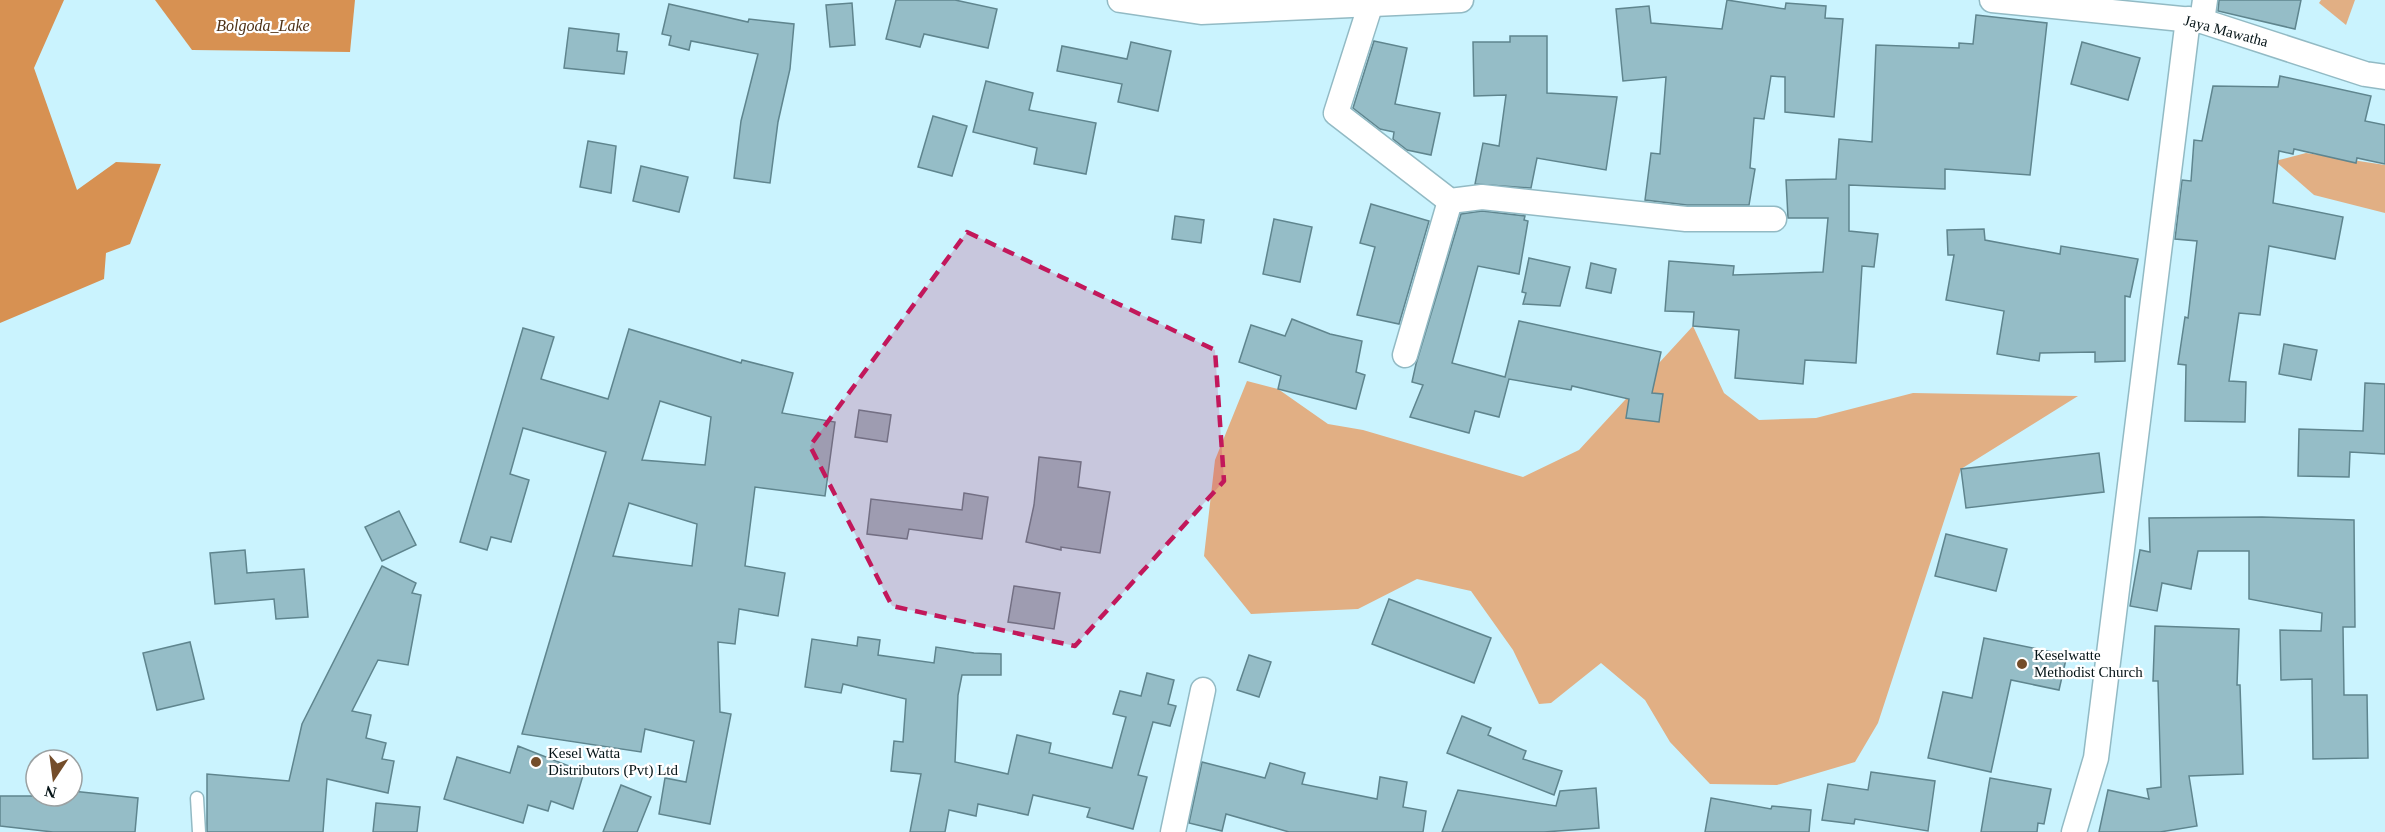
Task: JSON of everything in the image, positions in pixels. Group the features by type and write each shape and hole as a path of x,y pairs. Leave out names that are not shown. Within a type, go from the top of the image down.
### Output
{"street":[{"path":"1120,0 1201,12 1372,2 1461,0"},
{"name":"Jaya Mawatha","path":"1992,0 2198,14 2365,74 2385,77"},
{"path":"1372,2 1336,113 1450,201 1482,197 1686,219 1774,219"},
{"path":"2074,832 2096,758 2198,14"},
{"path":"1405,355 1450,201"},
{"path":"1173,832 1203,690"}],"lane":[{"path":"197,798 199,832"}],"highlighted area":[{"path":"967,232 1215,350 1224,481 1075,646 892,606 810,446"}],"shaded area":[{"path":"2321,0 2355,0 2346,25 2319,3"},
{"path":"2306,153 2385,165 2385,213 2314,195 2275,161"},
{"path":"1693,326 1724,393 1759,420 1816,418 1913,393 2078,396 1961,469 1878,723 1855,762 1777,785 1710,784 1670,742 1645,700 1601,663 1551,703 1539,704 1513,650 1471,591 1417,579 1358,609 1251,614 1204,556 1215,460 1247,381 1278,389 1328,424 1363,430 1523,477 1579,450"}],"water":[{"path":"0,0 64,0 34,68 77,190 116,162 161,164 130,244 106,253 104,279 0,323"},
{"name":"Bolgoda_Lake","path":"155,0 355,0 350,52 192,50"}],"building":[{"path":"896,0 955,0 997,9 988,48 924,34 920,47 886,39"},
{"path":"1727,0 1785,9 1786,3 1826,6 1825,18 1843,19 1834,117 1785,112 1785,77 1771,76 1764,119 1754,118 1750,168 1755,169 1749,205 1687,205 1645,200 1651,153 1660,154 1666,77 1623,81 1616,9 1649,6 1651,23 1722,29"},
{"path":"2219,0 2301,0 2295,29 2218,11"},
{"path":"852,3 855,45 830,47 826,5"},
{"path":"669,4 748,22 749,19 794,24 790,69 778,122 770,183 734,178 741,121 758,54 691,41 689,50 669,45 671,36 662,34"},
{"path":"1976,15 2047,23 2030,175 1945,169 1945,189 1849,185 1849,231 1878,234 1874,267 1862,266 1856,363 1805,360 1803,384 1735,378 1739,330 1693,326 1694,312 1665,311 1669,261 1734,266 1733,275 1823,272 1828,218 1788,218 1786,180 1836,179 1839,139 1872,142 1876,45 1959,48 1959,43 1973,44"},
{"path":"569,28 619,34 617,51 627,52 624,74 564,68"},
{"path":"1510,36 1547,36 1547,93 1617,97 1606,170 1537,158 1531,188 1475,184 1483,143 1499,146 1506,95 1474,96 1473,42 1510,42"},
{"path":"1374,41 1407,48 1395,104 1440,113 1431,155 1407,150 1393,139 1394,132 1380,129 1353,108"},
{"path":"1131,42 1171,51 1158,111 1118,102 1122,84 1057,71 1062,46 1127,59"},
{"path":"2082,42 2140,58 2128,100 2071,84"},
{"path":"2280,76 2371,96 2365,121 2385,125 2385,164 2357,158 2356,163 2294,149 2293,154 2279,151 2273,203 2343,217 2335,259 2269,246 2260,315 2239,313 2229,381 2246,382 2245,422 2185,421 2186,365 2178,364 2185,317 2188,318 2197,241 2175,239 2182,180 2191,181 2194,140 2202,141 2213,86 2278,87"},
{"path":"986,81 1033,93 1029,110 1096,123 1086,174 1034,164 1037,148 973,132"},
{"path":"933,116 967,126 952,176 918,167"},
{"path":"588,141 616,146 611,193 580,187"},
{"path":"641,166 688,177 679,212 633,201"},
{"path":"1371,204 1429,221 1399,324 1357,315 1375,247 1360,243"},
{"path":"1482,211 1525,216 1524,220 1528,221 1519,274 1478,266 1452,363 1505,377 1519,321 1661,352 1652,393 1663,394 1659,422 1626,418 1629,399 1572,386 1571,390 1509,379 1499,417 1475,411 1469,433 1410,417 1423,385 1412,382 1416,364 1461,214"},
{"path":"1175,216 1204,220 1201,243 1172,239"},
{"path":"1274,219 1312,227 1300,282 1263,274"},
{"path":"1984,229 1985,240 2060,254 2061,246 2138,259 2130,297 2125,296 2125,361 2095,362 2095,352 2040,353 2039,361 1997,354 2004,311 1946,300 1954,255 1948,255 1947,230"},
{"path":"1529,258 1570,267 1560,306 1523,304 1526,293 1522,292"},
{"path":"1591,263 1616,269 1611,293 1586,288"},
{"path":"1292,319 1330,334 1362,341 1356,372 1365,375 1356,409 1278,389 1281,376 1239,362 1251,325 1285,336"},
{"path":"523,328 554,337 541,379 608,399 629,329 741,363 742,360 793,373 782,413 835,422 825,496 755,487 745,566 785,573 778,616 739,609 735,644 718,642 720,712 731,714 710,824 659,814 665,778 686,782 694,741 645,729 641,752 522,734 606,452 523,428 510,474 529,480 511,542 491,537 487,550 460,542","holes":["660,401 711,417 705,465 642,460","629,503 697,524 692,566 613,556"]},
{"path":"2284,344 2317,350 2311,380 2279,374"},
{"path":"2365,383 2385,384 2385,454 2350,452 2349,477 2298,476 2299,429 2363,431"},
{"path":"859,410 891,415 887,442 855,437"},
{"path":"2099,453 2104,492 1966,508 1961,469"},
{"path":"1039,457 1081,462 1078,487 1110,492 1100,553 1061,547 1061,550 1026,542 1034,505"},
{"path":"964,493 988,497 982,539 909,529 907,539 867,534 871,499 962,510"},
{"path":"399,511 416,545 382,561 365,527"},
{"path":"2262,517 2354,520 2355,627 2343,627 2344,695 2367,695 2368,758 2313,759 2312,679 2281,680 2280,630 2321,631 2322,613 2249,599 2249,551 2198,551 2191,589 2162,583 2157,611 2130,606 2140,550 2150,552 2149,518"},
{"path":"1946,534 2007,549 1996,591 1935,576"},
{"path":"245,550 247,573 304,569 308,617 276,619 274,599 215,604 210,553"},
{"path":"382,566 416,583 412,593 421,595 408,665 378,660 352,711 371,715 366,738 386,743 382,759 394,761 388,793 327,779 323,832 207,832 207,774 289,781 302,724"},
{"path":"1014,586 1060,593 1054,629 1008,622"},
{"path":"1389,599 1491,638 1474,683 1372,644"},
{"path":"2155,626 2239,629 2237,685 2240,685 2243,774 2189,776 2197,826 2160,832 2099,832 2108,790 2149,799 2147,789 2161,787 2158,681 2153,681"},
{"path":"858,637 880,640 878,655 934,663 936,647 974,653 1001,654 1001,675 962,675 958,695 955,762 1008,774 1017,735 1051,743 1049,753 1112,768 1126,717 1113,714 1120,691 1141,696 1147,673 1174,680 1168,704 1176,706 1170,726 1153,722 1138,775 1147,777 1133,829 1087,817 1090,808 1033,795 1028,815 978,804 976,816 949,810 945,832 910,832 921,774 891,771 894,741 903,742 906,699 843,684 841,693 805,687 812,639 857,646"},
{"path":"1984,638 2067,655 2059,690 2011,680 1991,772 1928,758 1943,692 1972,698"},
{"path":"190,642 204,699 157,710 143,653"},
{"path":"1249,655 1271,662 1259,697 1237,690"},
{"path":"1462,716 1491,728 1488,735 1526,751 1523,759 1562,771 1554,795 1447,753"},
{"path":"518,746 584,772 573,809 551,801 548,811 528,805 523,823 444,799 457,757 510,773"},
{"path":"1202,762 1265,778 1270,763 1305,773 1302,784 1377,799 1380,777 1407,782 1403,807 1426,811 1423,832 1289,832 1226,814 1222,831 1189,823"},
{"path":"1871,772 1935,781 1928,831 1855,819 1854,824 1822,820 1828,784 1868,790"},
{"path":"1990,778 2051,789 2044,824 2038,823 2037,832 1981,832"},
{"path":"621,785 651,797 637,832 603,832"},
{"path":"1596,788 1599,828 1544,832 1442,832 1458,790 1556,806 1560,791"},
{"path":"84,792 138,798 135,832 53,832 0,826 0,796 24,796 24,808 84,808"},
{"path":"1711,798 1771,809 1772,806 1811,810 1809,832 1705,832"},
{"path":"376,803 420,807 417,832 373,832"}],"place":[{"name":"Keselwatte Methodist Church","path":"2022,664"},
{"name":"Kesel Watta Distributors (Pvt) Ltd","path":"536,762"}]}
